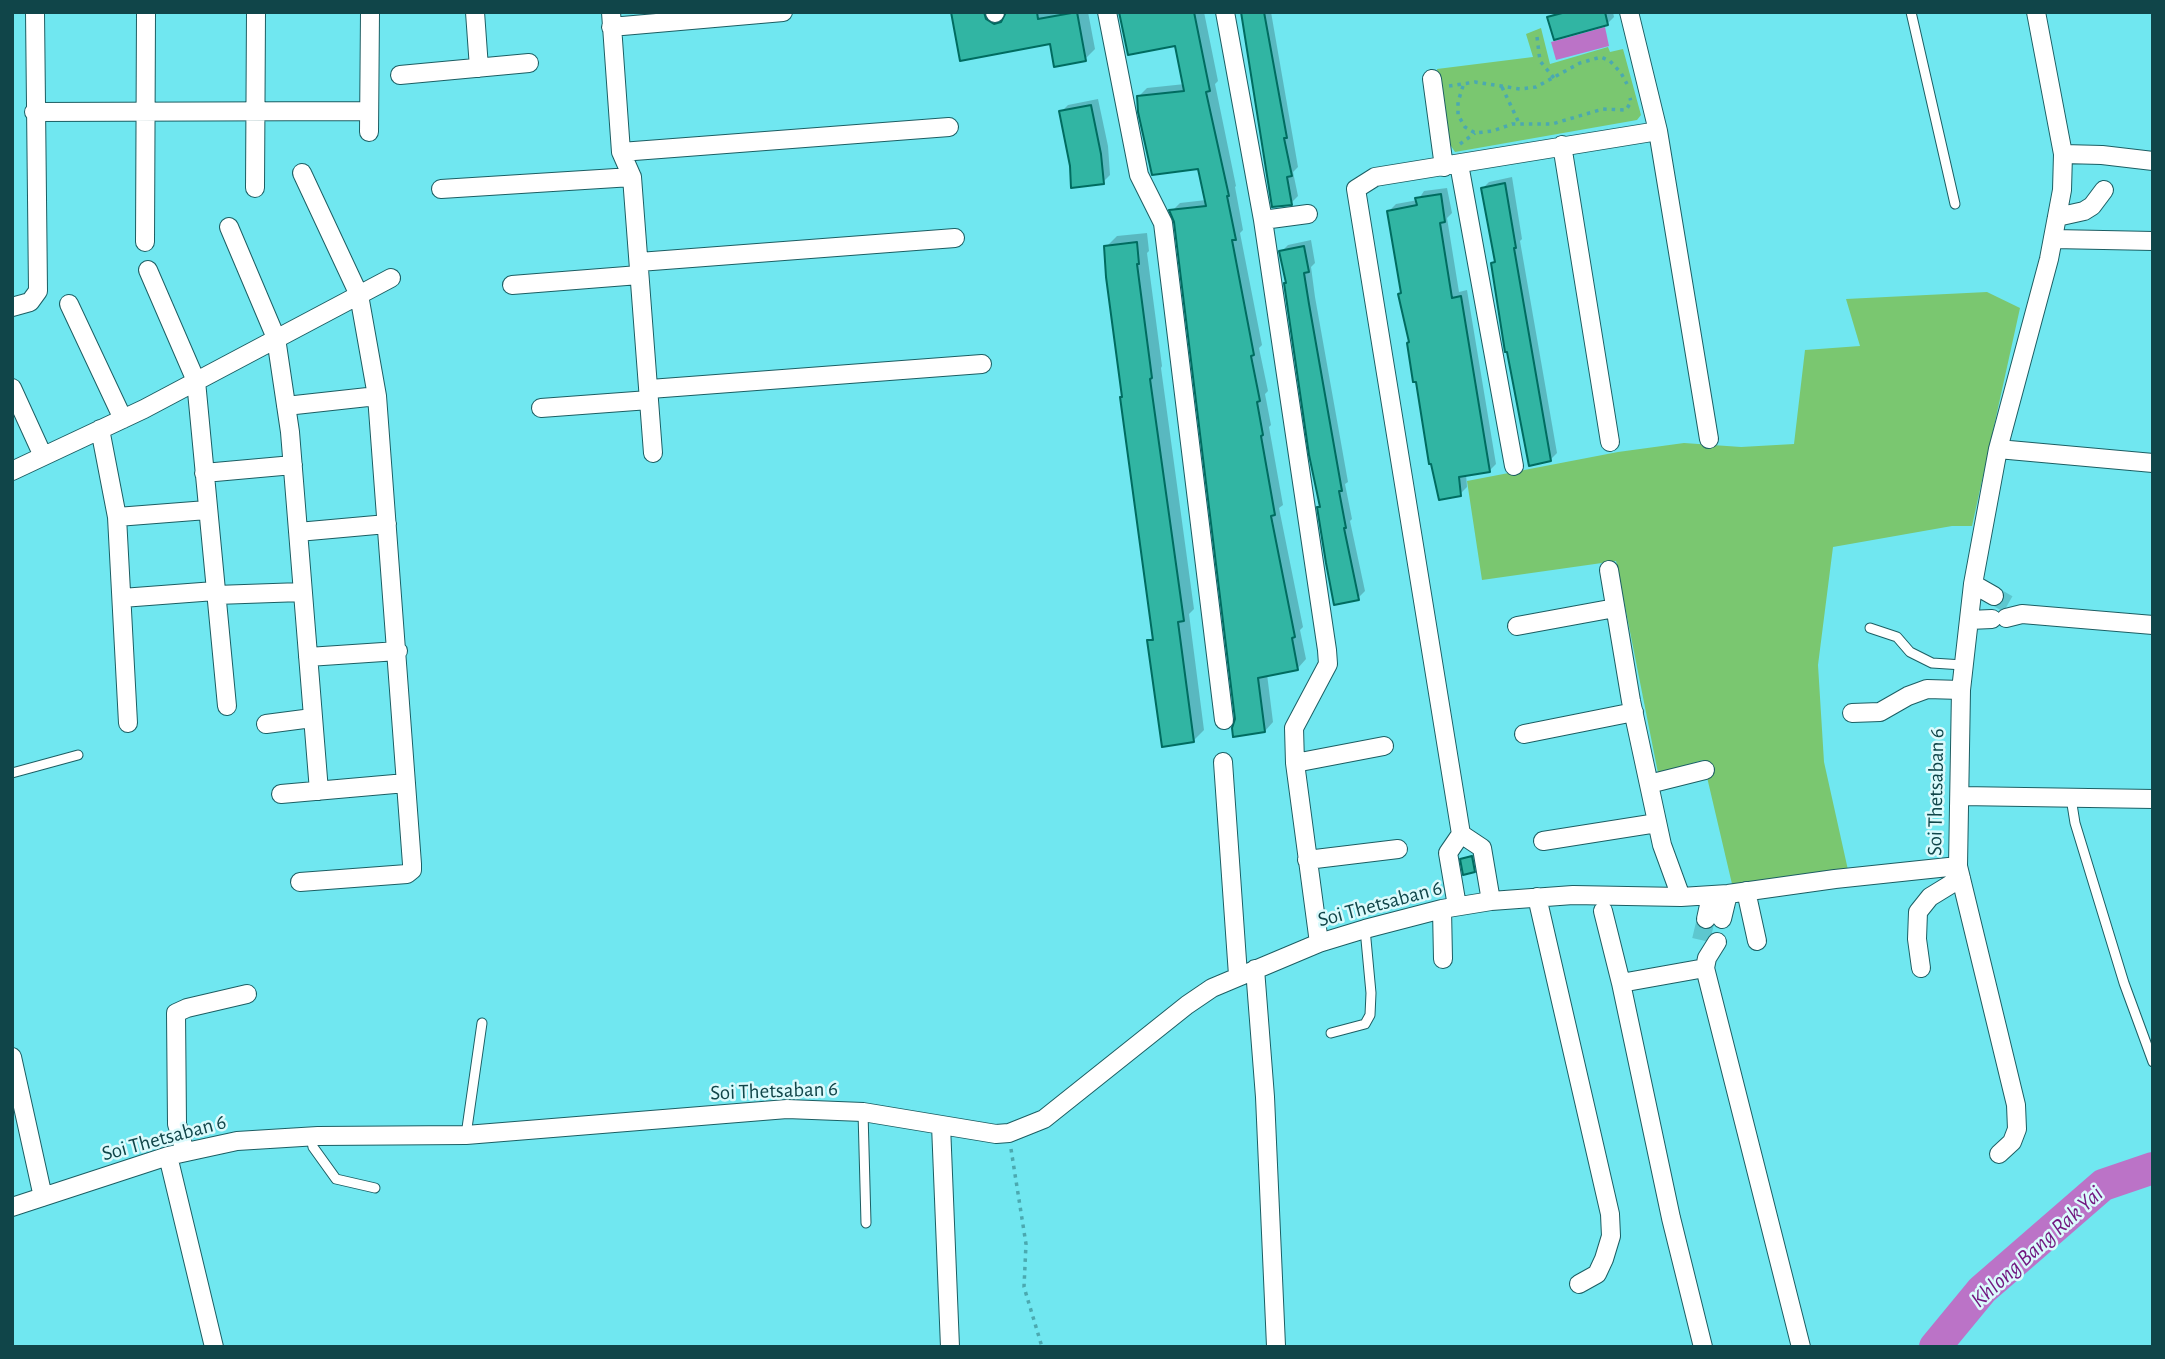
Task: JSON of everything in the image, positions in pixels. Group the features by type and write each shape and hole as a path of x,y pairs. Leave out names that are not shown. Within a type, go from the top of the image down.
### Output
{"street":[{"path":"12,307 30,302 38,291 35,12"},
{"path":"145,242 146,12"},
{"path":"255,188 256,12"},
{"path":"369,132 370,12"},
{"path":"475,12 479,68"},
{"path":"653,453 632,177 621,152 611,20 783,12"},
{"path":"1107,12 1139,175 1163,223 1224,720"},
{"path":"1225,12 1263,220 1328,650 1328,664 1294,728 1295,763 1319,943"},
{"path":"1629,12 1657,131 1709,439"},
{"name":"Soi Thetsaban 6","path":"12,1207 176,1154 237,1141 467,1135 787,1109 863,1112 996,1134 1009,1133 1044,1119 1212,988 1319,943 1365,929 1449,908 1491,901 1538,897 1719,895 1835,879 1959,872 1962,665 1973,584 1998,449 2054,239 2062,190 2063,154 2036,12"},
{"path":"400,75 529,63"},
{"path":"1432,83 1452,165 1514,466"},
{"path":"34,112 369,111"},
{"path":"621,152 949,127"},
{"path":"1443,959 1449,908 1448,853 1461,834 1356,189 1375,177 1657,131"},
{"path":"1562,145 1610,442"},
{"path":"2063,154 2153,161"},
{"path":"300,882 407,874 412,870 377,396 359,295 302,173"},
{"path":"441,190 632,177"},
{"path":"2057,218 2084,211 2092,206 2104,190"},
{"path":"1263,220 1308,214"},
{"path":"229,227 276,338 293,465 319,791"},
{"path":"512,285 639,269 956,238"},
{"path":"2054,239 2153,241"},
{"path":"148,270 196,381 227,706"},
{"path":"12,471 123,419 391,278"},
{"path":"69,304 123,419"},
{"path":"541,408 649,394 982,364"},
{"path":"12,388 43,456"},
{"path":"286,406 377,396"},
{"path":"100,429 117,517 128,723"},
{"path":"1998,449 2153,463"},
{"path":"204,472 293,465"},
{"path":"117,517 208,509"},
{"path":"298,532 387,524"},
{"path":"1609,570 1657,823 1681,897"},
{"path":"1973,584 2005,610"},
{"path":"121,598 302,592"},
{"path":"1517,626 1615,608"},
{"path":"1969,620 2005,610 2153,625"},
{"path":"307,657 397,651"},
{"path":"1852,713 1880,712 1927,689 1961,690"},
{"path":"1524,734 1634,712"},
{"path":"266,724 312,718"},
{"path":"1295,763 1384,746"},
{"path":"1223,762 1246,972 1265,1097 1276,1346"},
{"path":"1649,784 1706,771"},
{"path":"281,794 406,783"},
{"path":"1961,796 2153,799"},
{"path":"1543,841 1657,823"},
{"path":"1461,834 1482,848 1491,901"},
{"path":"1307,860 1398,849"},
{"path":"1921,968 1917,939 1918,912 1930,897 1959,872 2016,1105 2017,1129 2012,1142 1999,1154"},
{"path":"1746,891 1757,941"},
{"path":"1714,919 1719,895"},
{"path":"1538,897 1610,1214 1611,1236 1604,1259 1597,1274 1579,1284"},
{"path":"1603,911 1671,1218 1703,1347"},
{"path":"1709,942 1706,963 1801,1347"},
{"path":"1621,983 1706,963"},
{"path":"214,1347 176,1154 176,1013 247,994"},
{"path":"12,1057 43,1197"},
{"path":"941,1125 950,1347"}],"lane":[{"path":"1911,12 1955,204"},
{"path":"1870,628 1897,637 1910,652 1932,663 1962,665"},
{"path":"12,773 78,755"},
{"path":"2071,798 2075,823 2124,983 2153,1062"},
{"path":"1331,1033 1365,1024 1370,1015 1371,993 1365,929"},
{"path":"467,1135 482,1023"},
{"path":"863,1112 866,1223"},
{"path":"311,1137 313,1147 336,1178 376,1188"}],"path":[{"path":"1537,37 1540,61 1554,78"},
{"path":"1432,83 1463,86 1475,82 1520,89 1536,87 1580,63 1601,57 1610,61 1628,86"},
{"path":"1463,86 1458,115 1465,128 1475,133 1493,131 1512,124 1552,124 1603,109 1626,110 1631,102 1630,94"},
{"path":"1502,87 1520,125"},
{"path":"1009,1133 1026,1244 1024,1287 1042,1347"}],"green space":[{"path":"1541,28 1550,64 1608,47 1610,52 1623,49 1641,115 1637,120 1455,152 1449,143 1437,69 1533,57 1526,34"},
{"path":"1987,292 2020,308 1972,526 1952,526 1833,547 1818,665 1824,762 1848,870 1732,884 1703,760 1658,773 1616,561 1482,580 1467,481 1618,452 1684,443 1741,447 1794,444 1805,350 1860,346 1846,299"}],"shaded area":[{"path":"1605,27 1609,46 1556,60 1551,42"}],"building":[{"path":"951,12 984,12 986,19 994,24 1001,22 1006,12 1037,12 1038,19 1077,12 1086,61 1054,67 1050,44 960,61"},
{"path":"1119,12 1194,12 1210,91 1206,92 1229,196 1236,240 1232,240 1254,355 1251,356 1260,401 1257,402 1263,435 1261,436 1275,515 1271,516 1295,637 1292,638 1298,670 1258,678 1265,732 1233,737 1235,719 1174,222 1169,210 1206,206 1198,169 1152,175 1138,112 1137,96 1184,91 1175,46 1128,55"},
{"path":"1241,12 1264,12 1287,138 1284,138 1292,176 1287,177 1292,205 1272,207"},
{"path":"1566,12 1605,12 1608,25 1554,40 1547,17"},
{"path":"1091,105 1104,184 1071,188 1070,166 1059,111"},
{"path":"1505,183 1551,461 1529,466 1505,352 1491,263 1495,262 1481,188"},
{"path":"1441,194 1445,222 1440,223 1452,298 1461,296 1490,472 1459,477 1461,496 1439,500 1429,464 1416,382 1413,382 1387,211 1417,205 1415,198"},
{"path":"1137,242 1150,379 1184,621 1178,622 1194,742 1162,747 1147,640 1153,640 1120,397 1104,246"},
{"path":"1304,246 1309,272 1304,273 1342,491 1339,491 1344,528 1359,600 1334,605 1279,251"},
{"path":"1472,856 1475,872 1463,875 1460,859"}],"waterway":[{"name":"Khlong Bang Rak Yai","path":"1935,1347 1982,1290 2103,1185 2153,1168"}],"tunnel":[{"path":"1994,596 2008,604"},
{"path":"1701,940 1706,919"}]}
